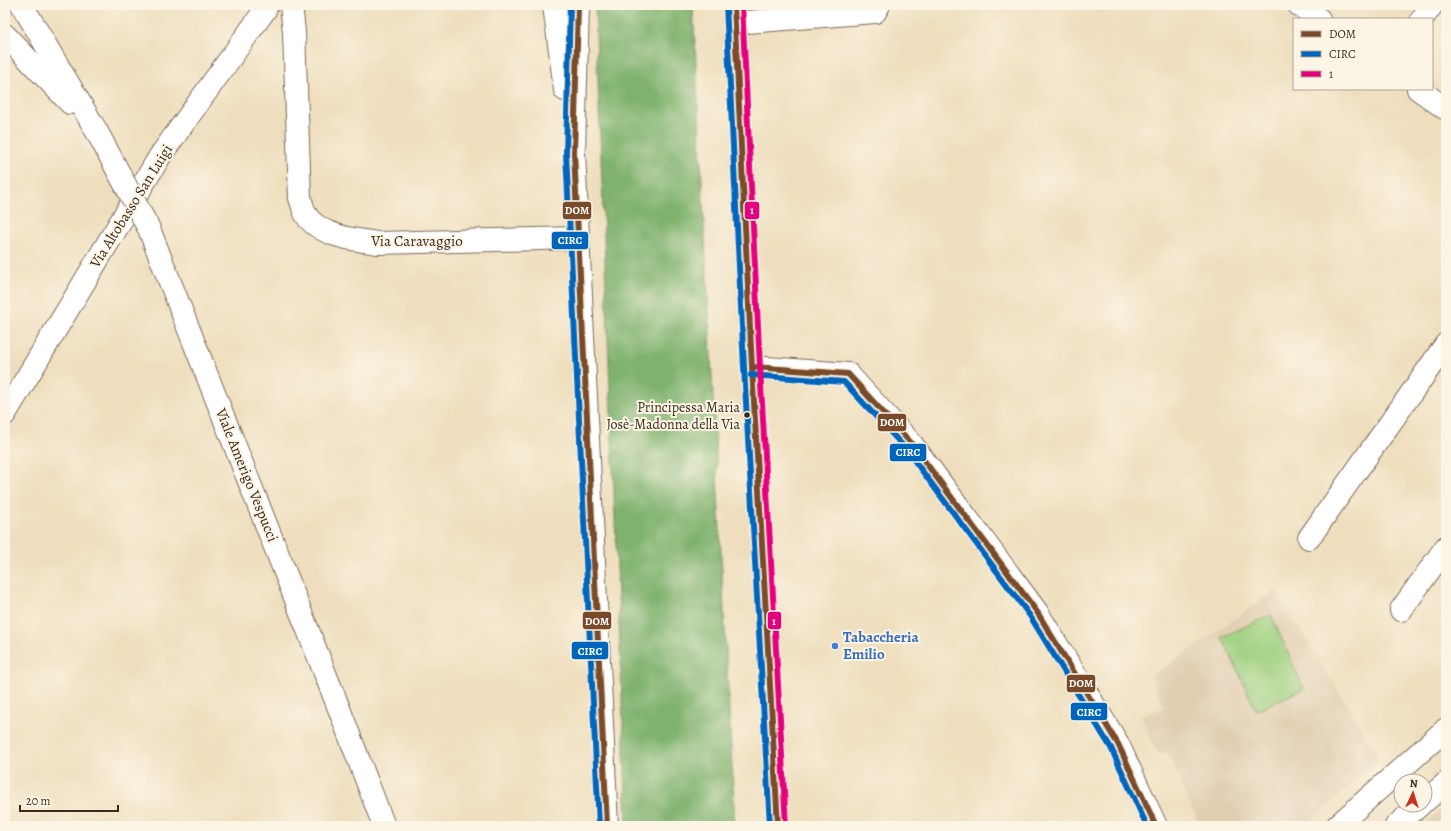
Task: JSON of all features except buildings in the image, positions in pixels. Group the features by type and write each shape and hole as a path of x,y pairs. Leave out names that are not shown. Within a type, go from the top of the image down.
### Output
{"street":[{"name":"Via Altobasso San Luigi","path":"5,414 160,156 265,10 267,5"},
{"name":"Via Caravaggio","path":"291,5 294,32 300,198 305,213 314,225 348,239 378,243 578,238"},
{"path":"554,5 574,153"},
{"path":"578,5 574,153 607,826"},
{"path":"778,826 752,367 735,14 875,12 879,5"},
{"path":"1299,5 1318,18"},
{"path":"1423,18 1432,5"},
{"path":"26,13 96,130"},
{"path":"8,38 96,130"},
{"path":"1419,90 1446,109"},
{"name":"Viale Amerigo Vespucci","path":"96,130 149,229 384,826"},
{"path":"1309,538 1446,344"},
{"path":"752,367 848,374 912,443 1037,612 1118,744 1156,826"},
{"path":"1401,610 1446,548"},
{"path":"1337,826 1446,729"},
{"path":"1433,794 1446,783"},
{"path":"1396,826 1411,813"}],"shaded area":[{"path":"1276,590 1380,759 1305,826 1200,826 1166,751 1158,754 1141,716 1164,707 1151,677"},
{"path":"1446,805 1446,826 1422,826"}],"green space":[{"path":"595,5 693,5 735,826 627,826"},
{"path":"1271,615 1304,689 1256,710 1222,637"}],"transit line":[{"name":"CIRC","path":"570,5 566,153 599,826"},
{"name":"DOM","path":"578,5 574,153 607,826"},
{"name":"CIRC","path":"726,5 744,367 770,826"},
{"name":"DOM","path":"734,5 752,367 778,826"},
{"name":"1","path":"742,5 760,367 786,826"},
{"name":"DOM","path":"752,367 848,374 911,443 1037,612 1118,744 1156,826"},
{"name":"CIRC","path":"751,375 844,382 905,448 1030,616 1111,748 1147,826"}],"place":[{"name":"Principessa Maria Josè-Madonna della Via","path":"747,415"},
{"name":"Tabaccheria Emilio","path":"835,646"}]}
